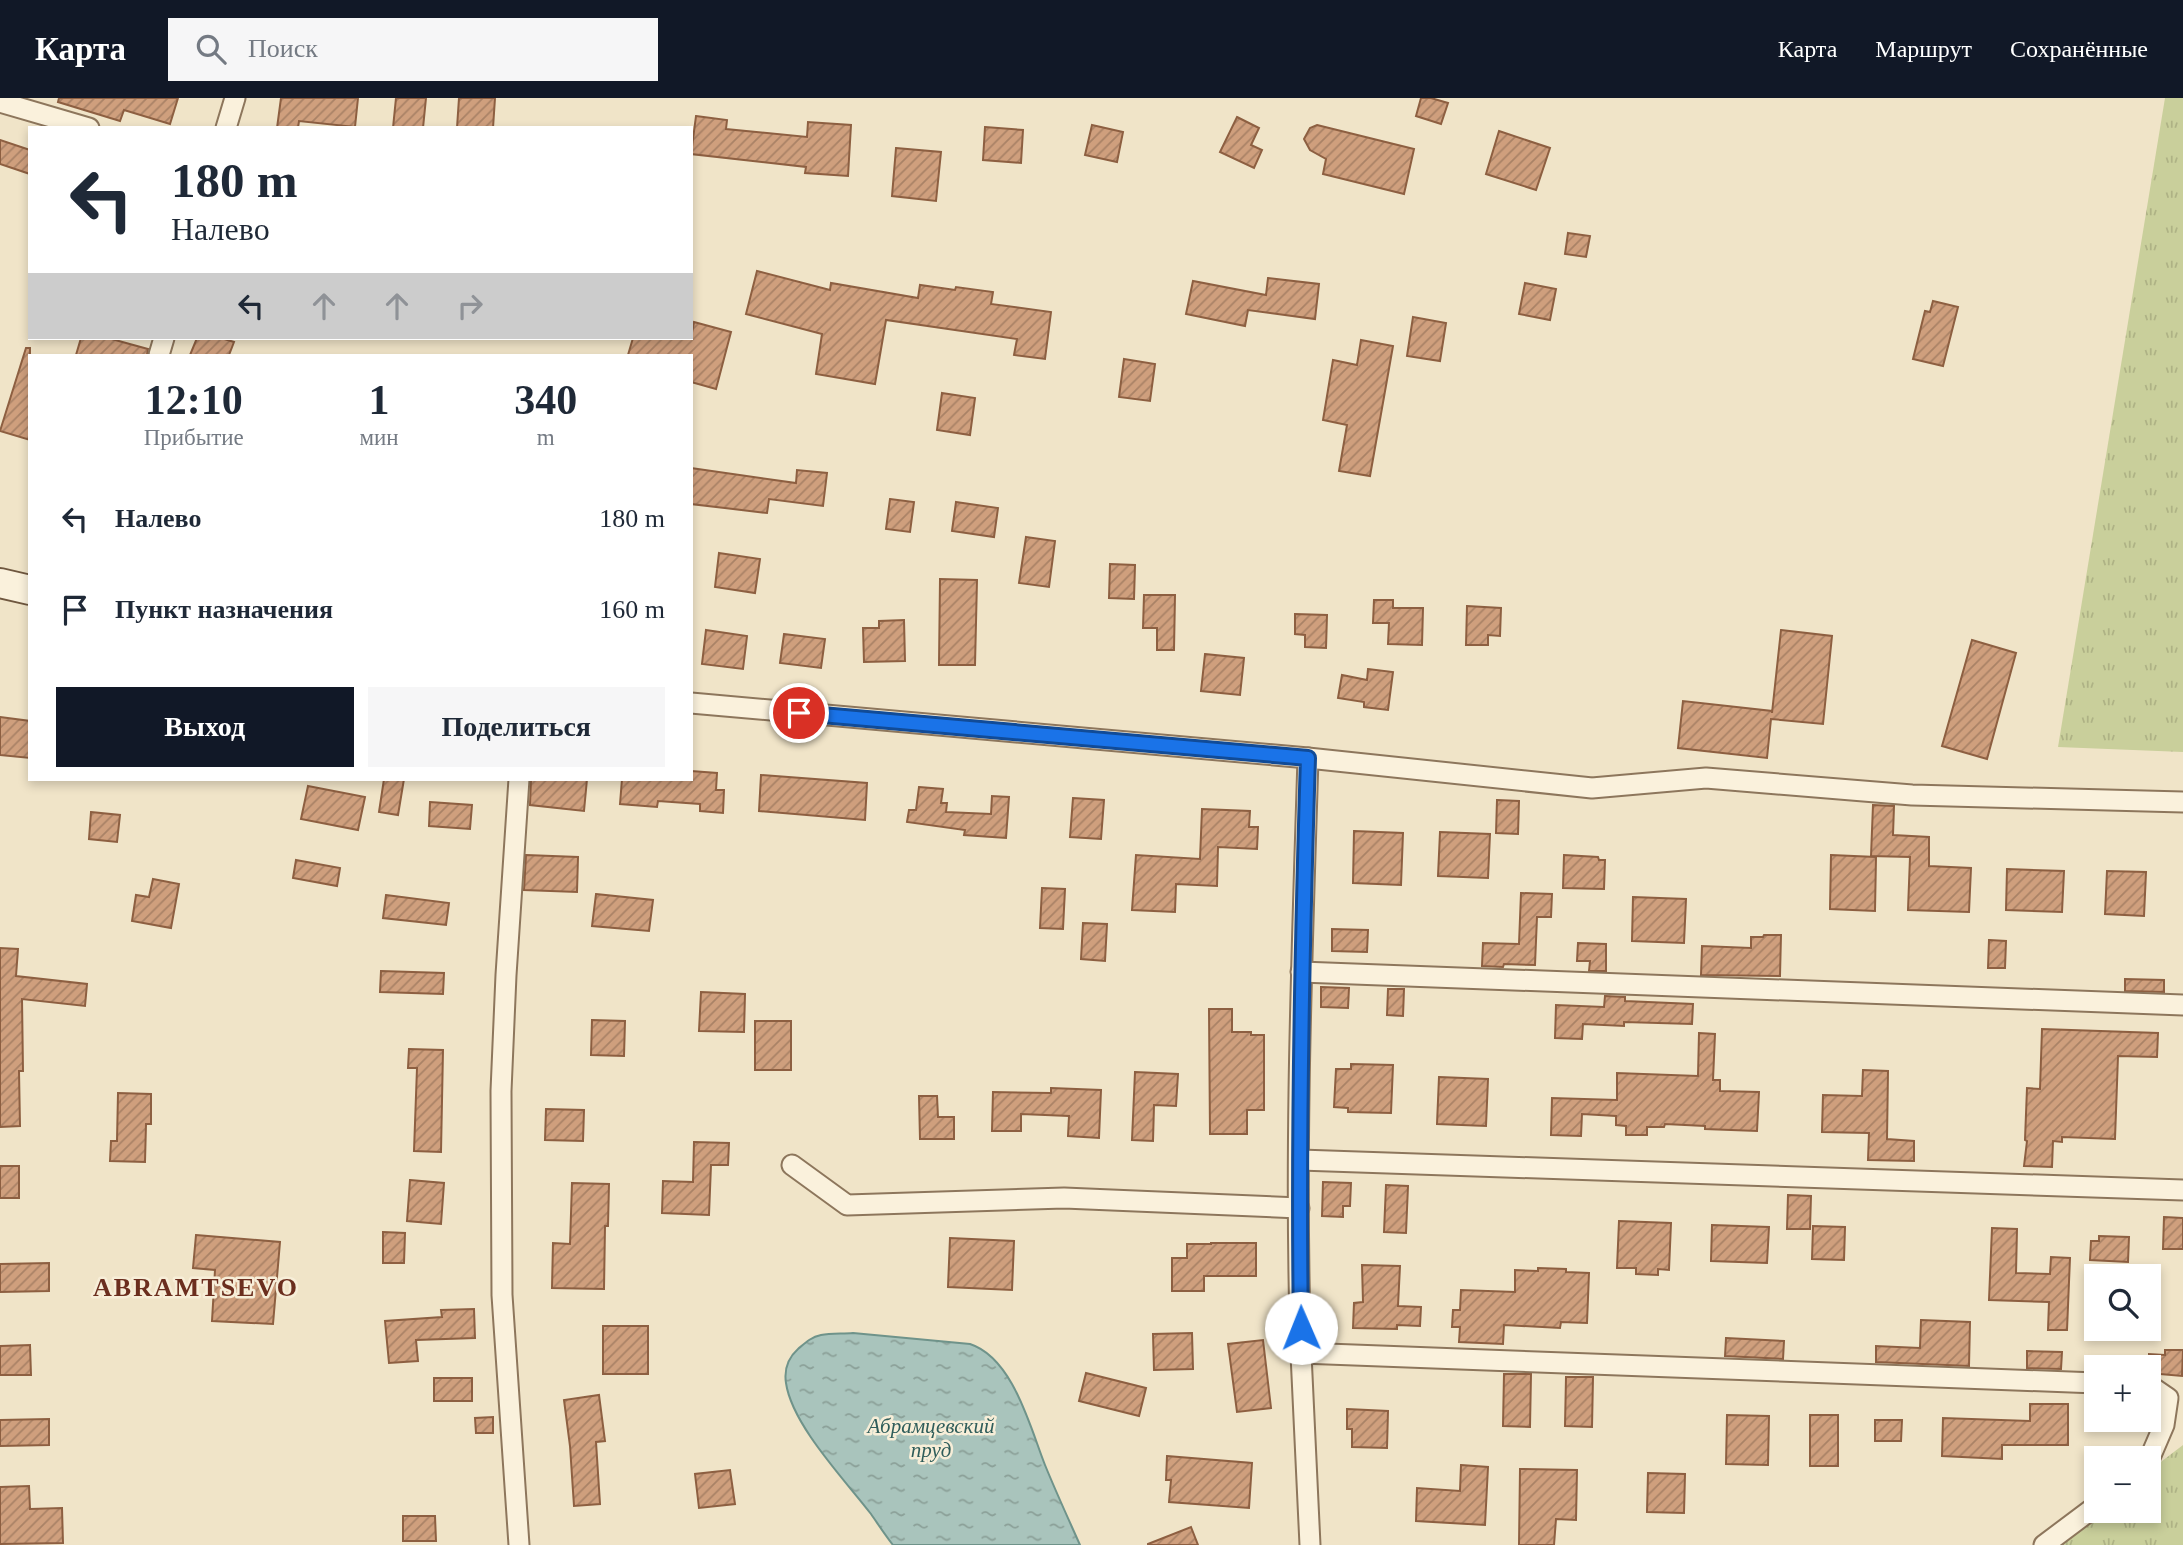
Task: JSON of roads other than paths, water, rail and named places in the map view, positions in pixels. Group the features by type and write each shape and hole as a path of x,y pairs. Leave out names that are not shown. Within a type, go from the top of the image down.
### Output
{"street":[{"path":"227,126 235,98"},
{"path":"0,102 82,126"},
{"path":"0,583 28,590"},
{"path":"693,703 1308,758 1592,788 1706,778 1912,795 2183,802"},
{"path":"1308,758 1301,972 1299,1208 1301,1353 1310,1545"},
{"path":"519,781 506,975 501,1104 502,1295 519,1545"},
{"path":"1301,972 2183,1005"},
{"path":"1300,1160 2183,1190"},
{"path":"792,1165 847,1205 1064,1198 1299,1208"},
{"path":"1301,1353 2084,1383"},
{"path":"2161,1393 2168,1398 2161,1432"},
{"path":"2044,1545 2084,1515"}],"water":[{"name":"Абрамцевский пруд","path":"853,1333 970,1344 998,1363 1018,1395 1080,1545 893,1545 809,1434 790,1399 786,1383 789,1360 806,1342 821,1335"}],"district":[{"name":"ABRAMTSEVO","path":"196,1287"}]}
